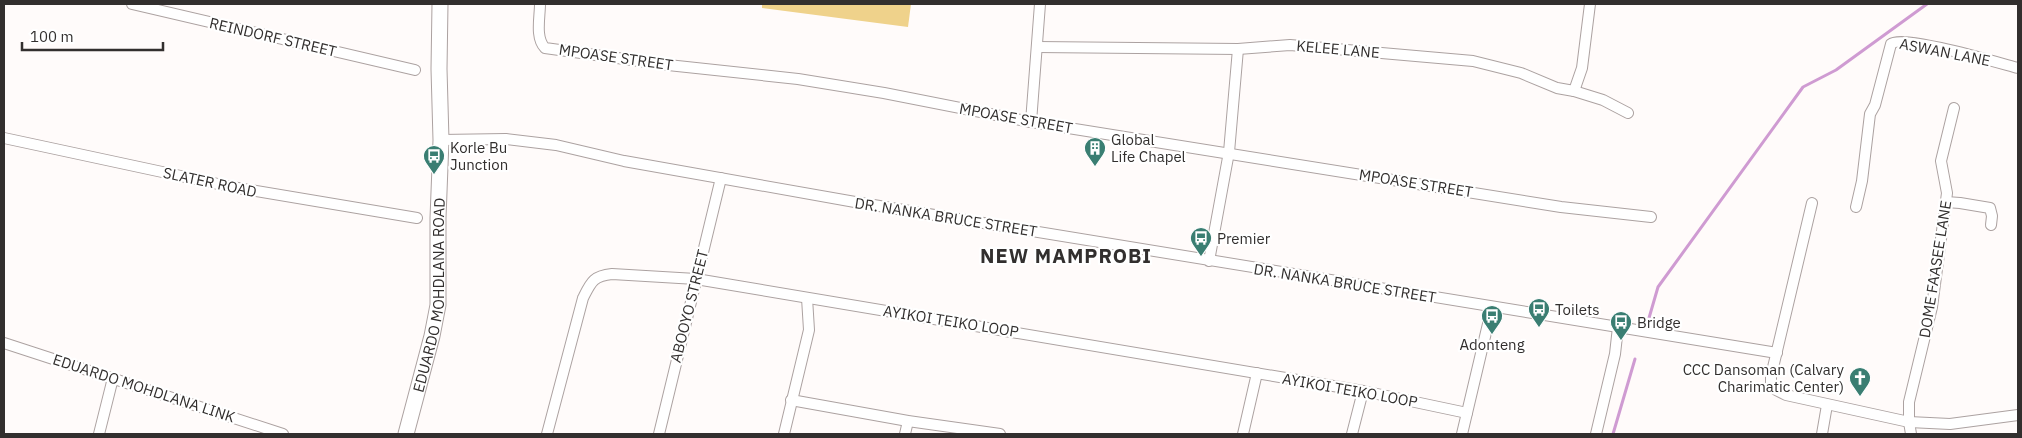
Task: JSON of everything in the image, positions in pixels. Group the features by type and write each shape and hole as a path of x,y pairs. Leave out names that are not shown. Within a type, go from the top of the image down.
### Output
{"main road":[{"name":"EDUARDO MOHDLANA ROAD","path":"406,434 432,336 438,305 438,218 441,140 440,4"}],"street":[{"name":"REINDORF STREET","path":"132,4 415,70"},
{"name":"MPOASE STREET","path":"540,4 539,38 545,48 668,65 798,79 884,93 1031,122 1562,206 1651,217"},
{"path":"1031,122 1040,4"},
{"path":"1574,91 1582,68 1590,4"},
{"name":"ASWAN LANE","path":"1856,208 1862,181 1870,114 1875,105 1891,44 1900,41 1920,44 2018,68"},
{"name":"KELEE LANE","path":"1038,46 1238,49 1290,45 1473,61 1521,73 1557,88 1603,100 1628,113"},
{"path":"1209,261 1229,152 1238,49"},
{"name":"DOME FAASEE LANE","path":"1911,434 1908,422 1909,402 1932,307 1946,202 1946,185 1941,161 1954,108"},
{"name":"SLATER ROAD","path":"4,138 232,187 417,218"},
{"name":"DR. NANKA BRUCE STREET","path":"441,140 506,139 537,142 624,162 1209,261 1777,353"},
{"name":"ABOOYO STREET","path":"658,434 721,178"},
{"path":"1946,202 1960,202 1990,208 1992,216 1991,225"},
{"path":"1812,203 1771,376 1771,384 1776,390 1786,395 1827,405 1908,422 1950,424 2018,415"},
{"name":"AYIKOI TEIKO LOOP","path":"547,434 583,298 593,280 600,275 612,274 696,279 1363,391 1467,413"},
{"path":"784,434 810,330 808,298"},
{"path":"1462,434 1492,307"},
{"path":"1596,434 1615,354 1618,326"},
{"name":"EDUARDO MOHDLANA LINK","path":"4,343 270,432 283,434"},
{"path":"1242,434 1257,373"},
{"path":"99,434 113,378"},
{"path":"1352,434 1363,391"},
{"path":"791,400 975,432 1000,434"},
{"path":"1822,434 1827,405"},
{"path":"905,434 908,421"}],"shaded area":[{"path":"762,4 911,4 908,27 762,8"}],"waterway":[{"path":"1649,318 1658,287 1803,87 1836,70 1927,4"},
{"path":"1613,434 1635,359"}],"place":[{"name":"Global Life Chapel","path":"1095,167"},
{"name":"Korle Bu Junction","path":"434,175"},
{"name":"Premier","path":"1201,257"},
{"name":"Toilets","path":"1539,328"},
{"name":"Adonteng","path":"1492,335"},
{"name":"Bridge","path":"1621,341"},
{"name":"CCC Dansoman (Calvary Charimatic Center)","path":"1860,397"}],"district":[{"name":"NEW MAMPROBI","path":"1066,255"}]}
